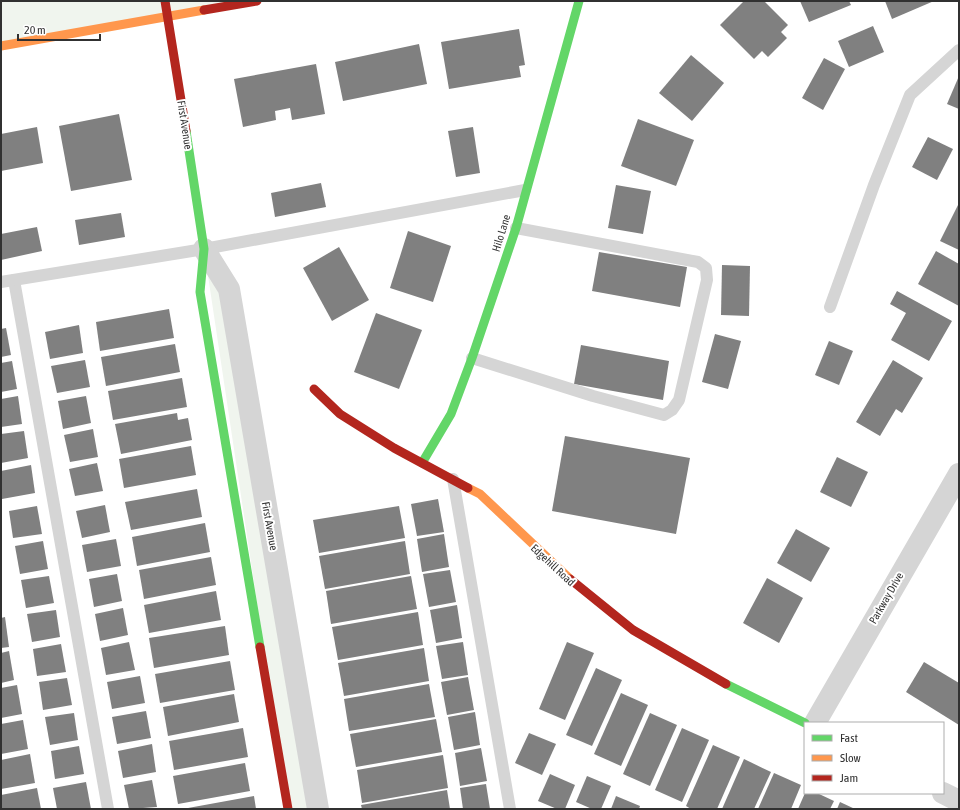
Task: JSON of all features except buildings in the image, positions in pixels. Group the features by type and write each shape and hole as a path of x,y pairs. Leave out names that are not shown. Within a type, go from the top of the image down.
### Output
{"street":[{"name":"First Avenue","path":"165,1 204,248 200,292 288,809"},
{"path":"1,46 256,1"},
{"name":"Hilo Lane","path":"422,463 451,414 472,358 516,228 525,190 579,1"},
{"name":"First Avenue","path":"204,248 229,288 318,809"},
{"name":"Edgehill Road","path":"314,389 340,414 394,448 480,494 581,590 633,630 720,681 804,723"},
{"name":"Parkway Drive","path":"815,722 959,474"},
{"path":"944,794 959,801"}],"lane":[{"path":"830,307 874,185 910,95 959,50"},
{"path":"1,282 204,248 525,190"},
{"path":"472,358 593,396 664,415 672,410 678,400 707,280 706,268 698,262 516,228"},
{"path":"14,280 108,809"},
{"path":"453,479 510,809"}],"shaded area":[{"path":"1,1 257,1 1,46"},
{"path":"204,249 229,289 318,809 288,809"}],"traffic: fast":[{"path":"422,463 451,414 472,358 516,228 579,1"},
{"path":"186,131 204,249 200,292 260,647"},
{"path":"726,684 804,723"}],"traffic: slow":[{"path":"1,46 204,10"},
{"path":"468,488 480,494 570,579"}],"traffic: jam":[{"path":"165,1 186,131"},
{"path":"204,10 257,1"},
{"path":"314,389 340,414 394,448 468,488"},
{"path":"570,579 633,630 726,684"},
{"path":"260,647 288,809"}]}
